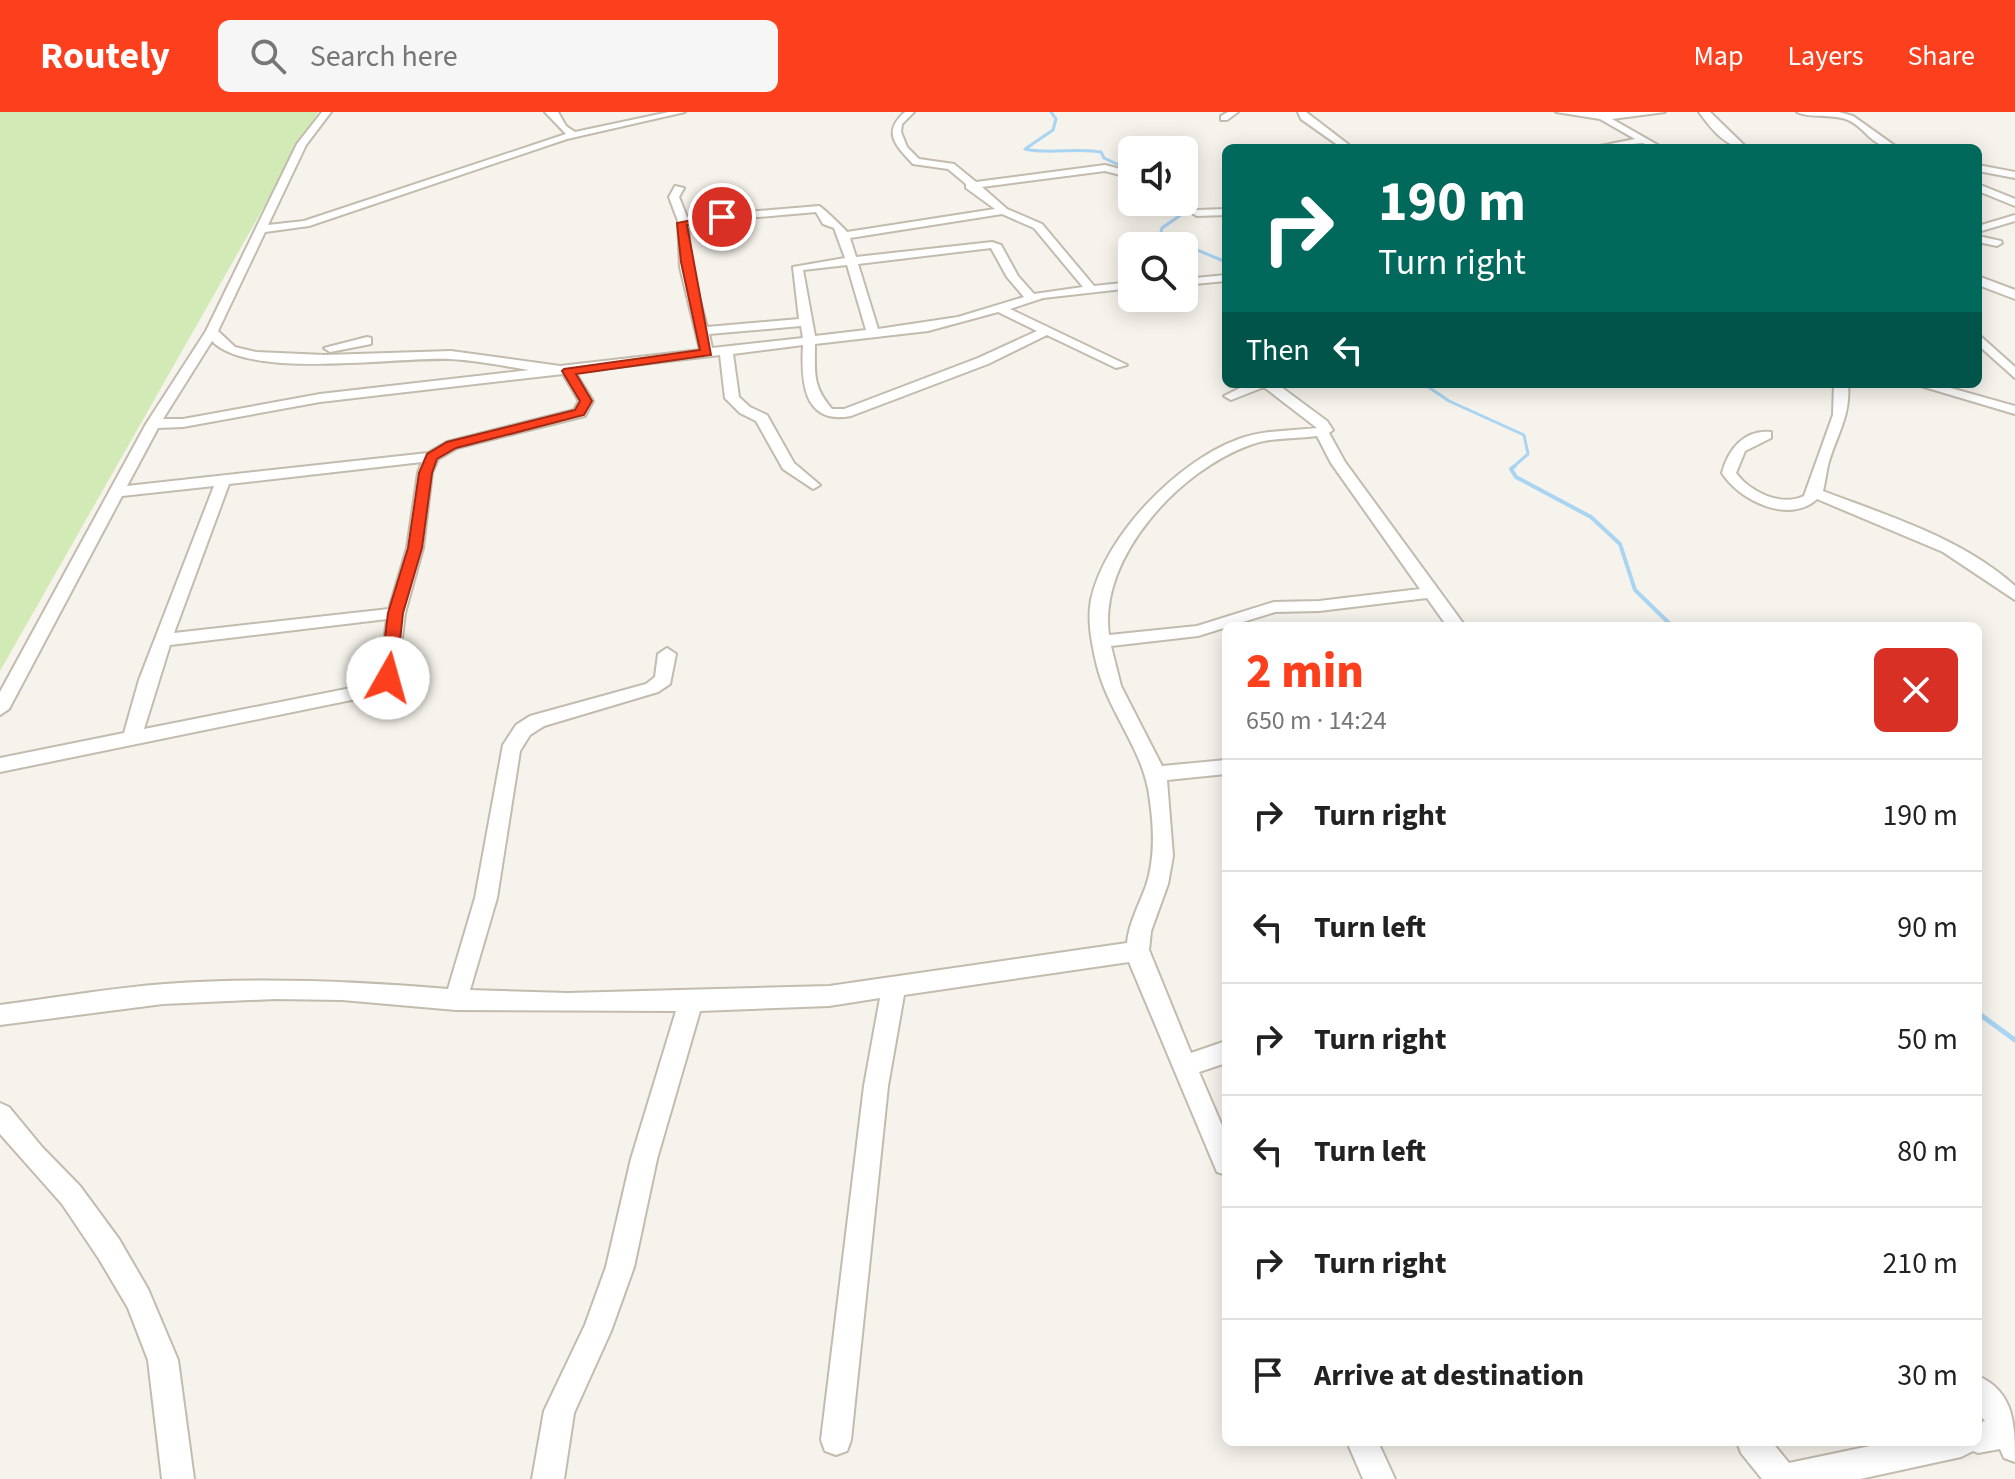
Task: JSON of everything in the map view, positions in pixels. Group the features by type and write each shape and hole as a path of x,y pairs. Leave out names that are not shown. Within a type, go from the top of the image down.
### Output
{"street":[{"path":"0,709 153,424 212,331 302,144 327,112"},
{"path":"620,127 615,118 627,112"},
{"path":"260,229 305,224 575,136 681,112"},
{"path":"910,112 896,127 903,148 920,164 949,165 1003,211 1042,230 1090,288"},
{"path":"1224,118 1234,112"},
{"path":"1302,112 1304,117 1342,144"},
{"path":"1560,112 1602,117 1661,112"},
{"path":"1704,112 1736,144"},
{"path":"1801,112 1830,112 1850,118 1886,144"},
{"path":"555,113 562,128 575,136"},
{"path":"1602,117 1652,144"},
{"path":"1620,144 1646,140"},
{"path":"970,186 1101,168 1118,172"},
{"path":"1982,169 2015,175"},
{"path":"679,188 674,197 683,221 686,262 707,352"},
{"path":"1982,189 2015,203"},
{"path":"683,221 818,209 827,222 838,226 844,236 873,333"},
{"path":"844,236 1003,211"},
{"path":"1198,213 1222,212"},
{"path":"1982,228 2015,218"},
{"path":"1982,240 1997,243"},
{"path":"1030,297 1013,277 997,247 992,245 797,269 809,339 808,376 812,394 822,410 836,414 858,410 1046,331"},
{"path":"1198,281 1222,278"},
{"path":"1982,282 2015,295"},
{"path":"153,424 183,423 320,398 568,371 947,323 1030,297 1118,286"},
{"path":"996,307 1121,365"},
{"path":"703,331 805,322"},
{"path":"212,331 217,341 230,350 261,357 325,359 451,355 568,371"},
{"path":"261,357 367,341"},
{"path":"1982,342 2015,374"},
{"path":"726,349 732,398 745,410 762,418 788,466 813,485"},
{"path":"117,492 432,457 452,445 580,413 586,401 568,371"},
{"path":"1231,396 1250,388"},
{"path":"1222,1154 1138,951 1160,876 1164,845 1157,774 1113,685 1102,641 1100,597 1130,532 1146,513 1227,448 1273,434 1327,428 1274,388"},
{"path":"1766,435 1748,441 1734,452 1729,473 1740,487 1765,501 1786,505 1802,502 1814,493 1820,465 1844,404 1842,388"},
{"path":"1935,388 2015,410"},
{"path":"1321,431 1338,463 1453,622"},
{"path":"0,765 371,690 384,684 388,678 396,613 415,548 425,473 432,457"},
{"path":"132,737 148,680 223,481"},
{"path":"1814,493 1906,530 1970,561 2015,595"},
{"path":"1226,622 1274,607 1319,606 1434,592"},
{"path":"164,640 396,613"},
{"path":"1102,641 1198,631 1222,623"},
{"path":"456,1000 486,898 510,750 523,730 537,721 652,688 664,680 667,654"},
{"path":"1157,774 1222,767"},
{"path":"0,1015 163,994 260,989 342,990 456,1000 568,1003 767,1000 829,996 1138,951"},
{"path":"836,1440 876,1086 894,986"},
{"path":"548,1479 559,1411 597,1331 620,1267 644,1159 691,1000"},
{"path":"1185,1066 1222,1053"},
{"path":"0,1115 33,1156 71,1195 109,1249 138,1299 163,1360 178,1479"},
{"path":"1982,1397 2012,1440"},
{"path":"1982,1438 2012,1440"},
{"path":"1364,1446 1379,1479"},
{"path":"1755,1446 1784,1479 1942,1446"}],"green space":[{"path":"0,112 318,112 0,671"}],"waterway":[{"path":"1051,112 1056,119 1053,130 1025,149 1101,152 1104,158 1118,164"},
{"path":"1179,216 1161,232 1166,237 1222,260"},
{"path":"1430,388 1449,401 1524,435 1528,454 1512,468"},
{"path":"1515,466 1511,469 1516,477 1591,517 1620,544 1635,590 1668,622"},
{"path":"1982,1016 2015,1040"}],"route":[{"path":"388,678 396,613 415,548 425,473 432,457 452,445 580,413 586,401 568,371 707,352 686,262 682,223 722,217"}]}
